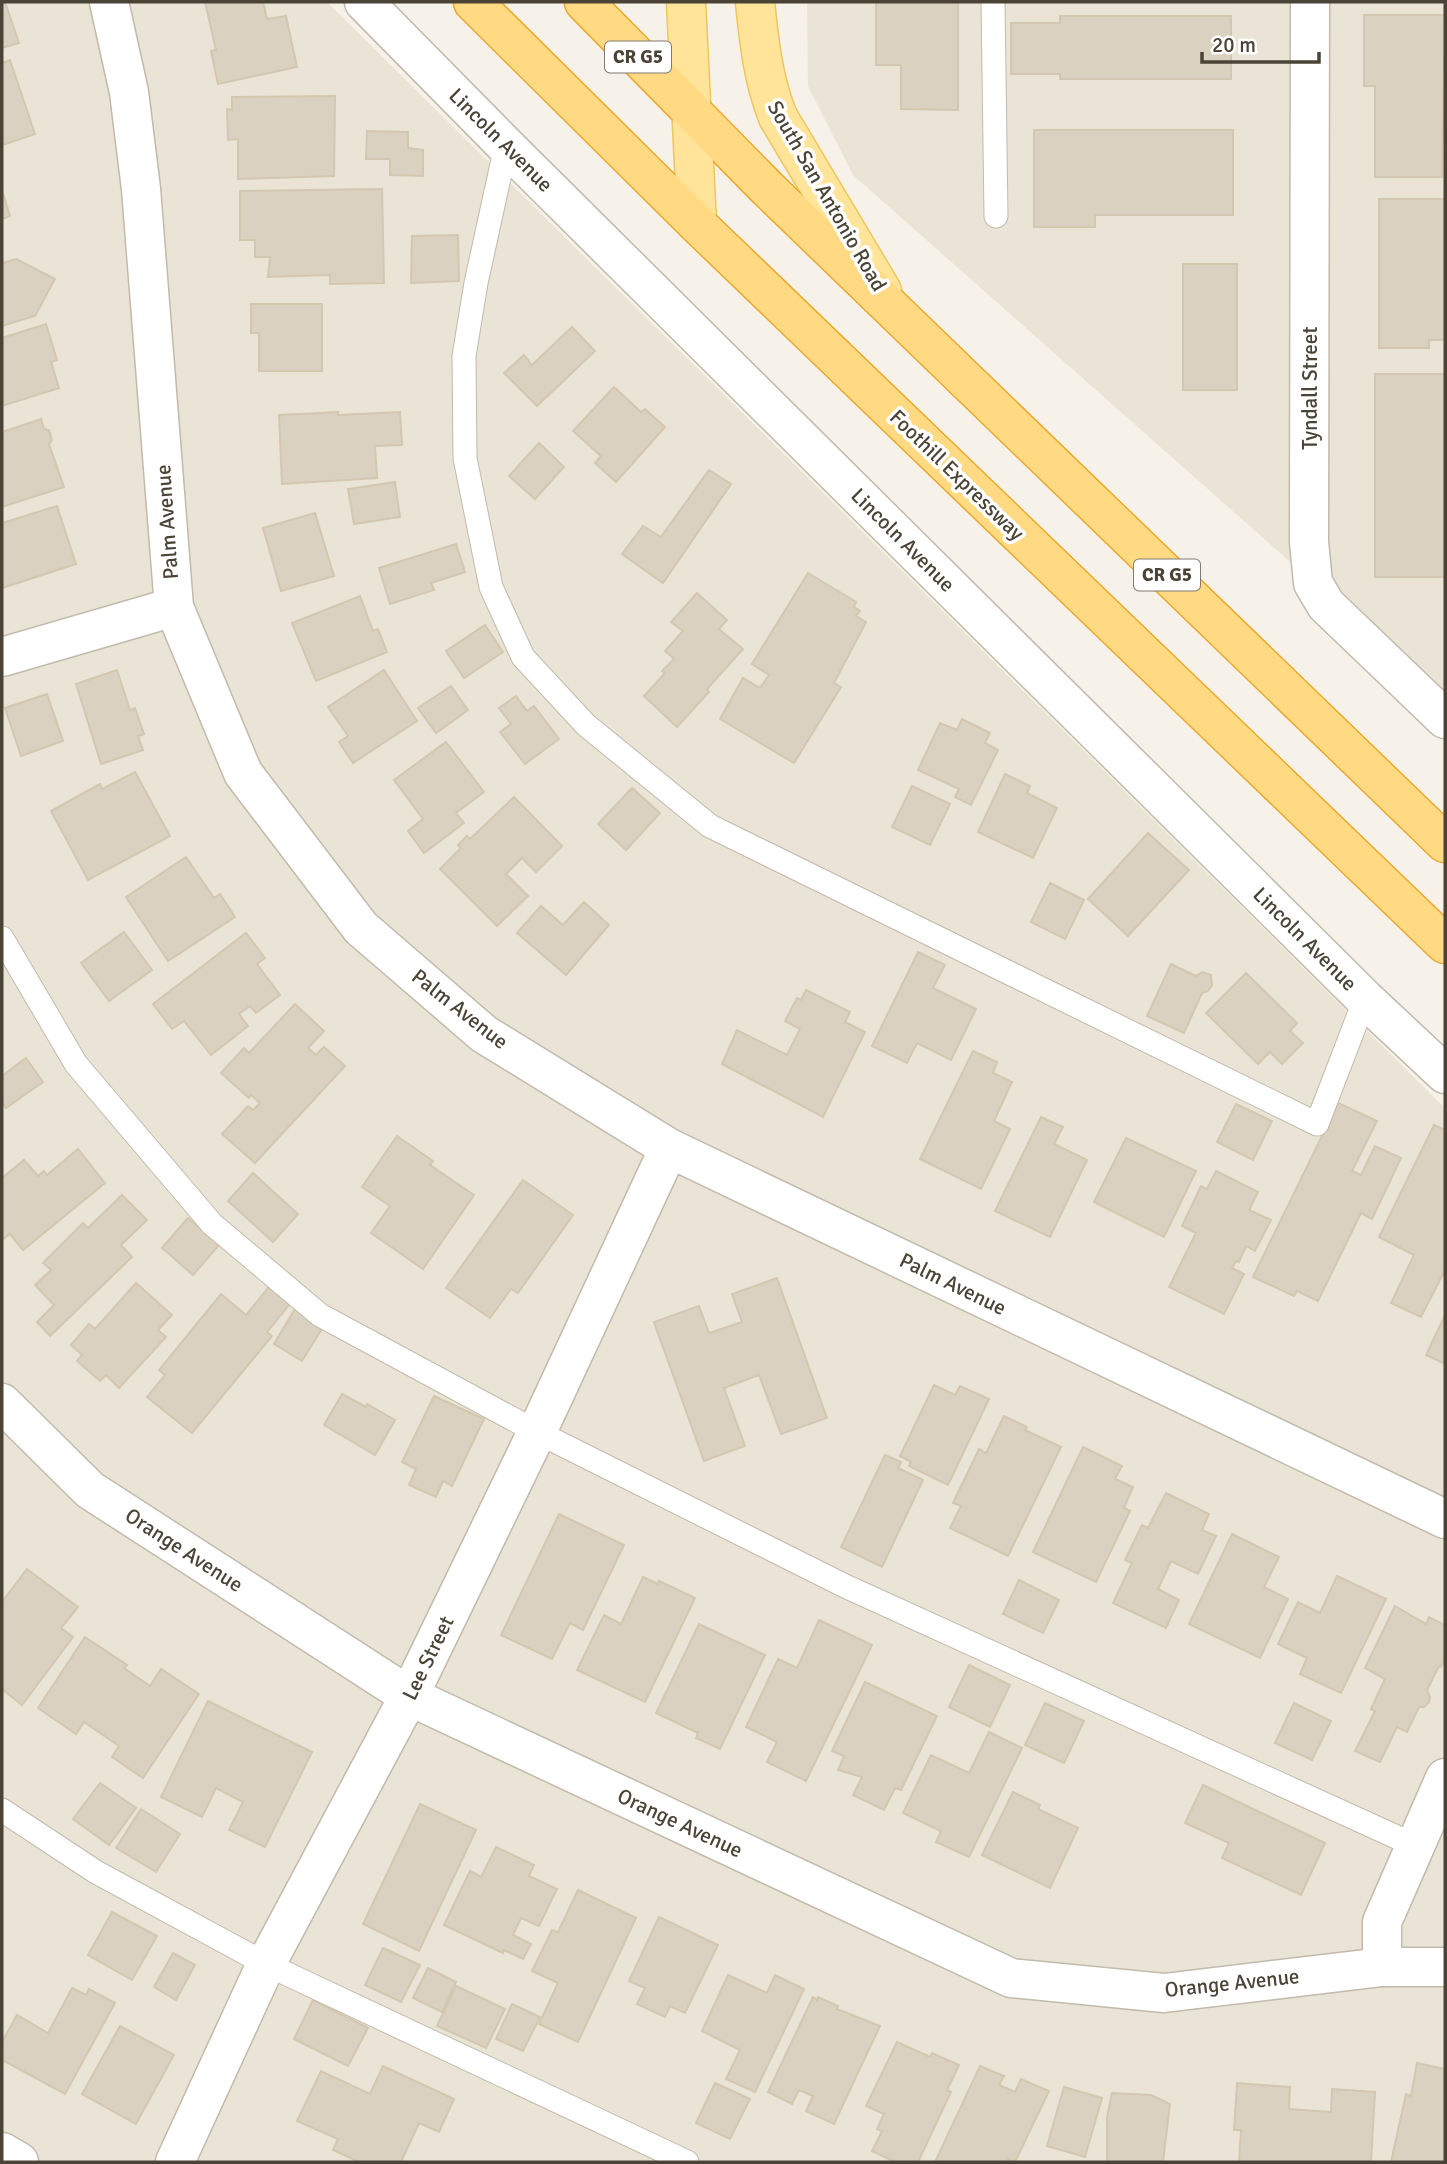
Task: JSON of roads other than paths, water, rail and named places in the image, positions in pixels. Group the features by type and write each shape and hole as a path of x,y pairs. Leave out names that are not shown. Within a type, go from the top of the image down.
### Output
{"highway":[{"name":"Foothill Expressway","path":"474,2 697,224 1445,944"},
{"name":"CR G5","path":"584,2 767,188 1445,843"}],"main road":[{"path":"686,2 697,224"},
{"name":"South San Antonio Road","path":"755,2 768,94 778,117 890,305"}],"street":[{"name":"Palm Avenue","path":"109,2 129,92 141,189 174,607 243,773 361,928 484,1034 669,1148 1445,1519"},
{"name":"Lincoln Avenue","path":"364,2 1365,999 1445,1074"},
{"name":"Tyndall Street","path":"1310,2 1309,542 1313,583 1326,605 1445,719"},
{"path":"2,657 174,607"},
{"name":"Lee Street","path":"175,2162 266,1964 409,1696 537,1433 669,1148"},
{"name":"Orange Avenue","path":"2,1404 90,1490 409,1696 1011,1978 1164,1993 1382,1967 1445,1967"},
{"path":"1382,1967 1382,1922 1445,1778"},
{"path":"2,2152 19,2162"}],"lane":[{"path":"993,2 996,216"},
{"path":"506,146 479,270 464,356 465,458 491,587 523,657 586,725 710,826 1317,1124 1365,999"},
{"path":"2,938 76,1064 212,1224 320,1315 537,1433 845,1586 1414,1845"},
{"path":"2,1810 96,1872 266,1964 687,2162"}]}
